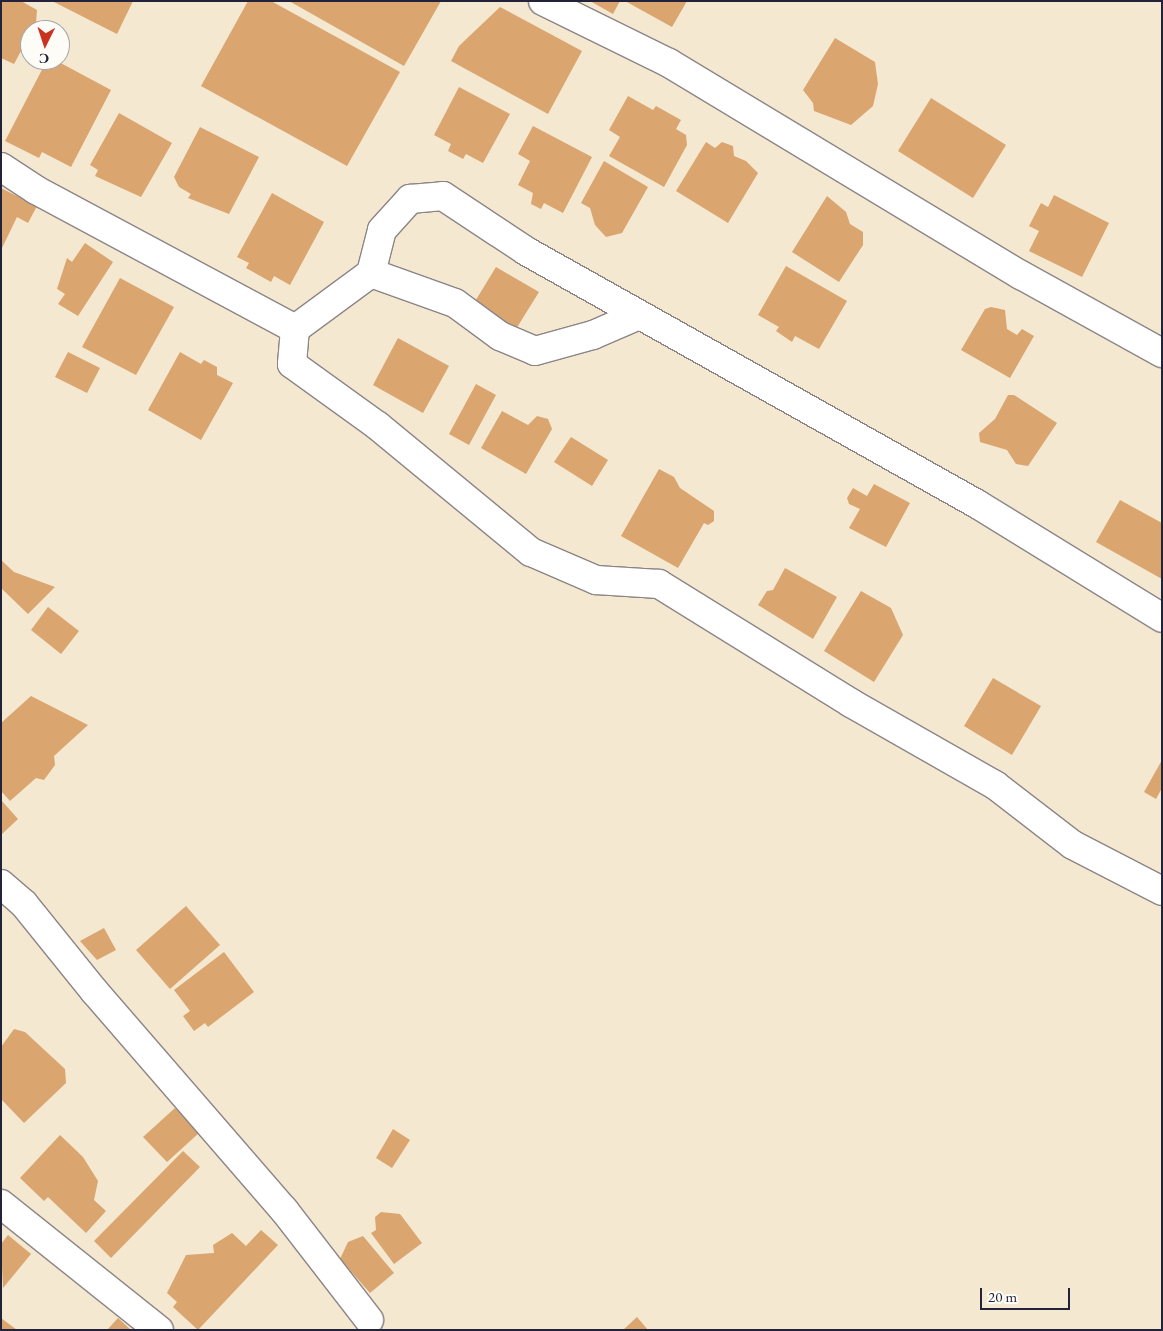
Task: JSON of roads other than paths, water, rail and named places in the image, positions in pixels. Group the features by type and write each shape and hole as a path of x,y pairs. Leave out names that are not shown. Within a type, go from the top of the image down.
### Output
{"street":[{"path":"543,1 669,64 1020,274 1162,353"},
{"path":"1,167 36,190 295,329"},
{"path":"1162,618 977,504 526,250 443,196 410,199 382,230 371,273 295,329 292,364 378,426 530,552 596,580 659,584 851,703 995,785 1073,845 1162,891"},
{"path":"371,273 455,302 500,336 535,351 593,335 639,315"},
{"path":"1,884 24,904 95,992 284,1210 369,1320"},
{"path":"1,1204 159,1330"}]}
